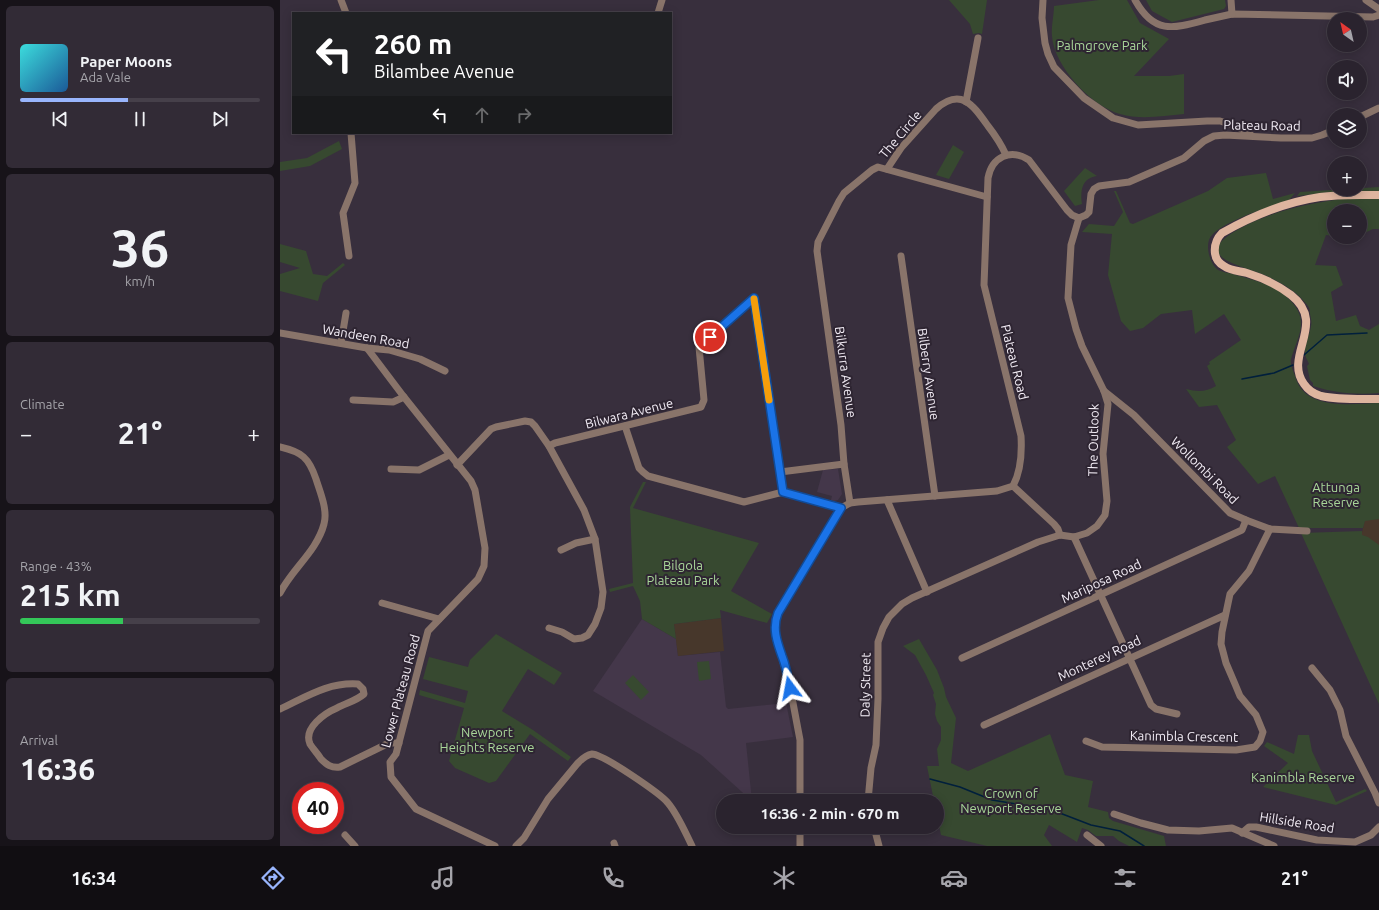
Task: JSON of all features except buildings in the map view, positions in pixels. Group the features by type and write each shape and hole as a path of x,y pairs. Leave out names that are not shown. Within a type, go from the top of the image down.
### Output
{"main road":[{"path":"1379,195 1327,196 1287,205 1263,213 1222,233 1218,237 1214,247 1216,257 1224,266 1271,282 1289,293 1300,304 1305,313 1306,328 1298,360 1298,372 1307,389 1326,397 1379,399"}],"street":[{"path":"340,0 346,12"},
{"path":"658,12 662,0"},
{"path":"1043,0 1042,18 1044,43 1054,66 1084,98 1113,118 1138,125 1220,121 1236,126 1251,136"},
{"path":"1135,0 1150,19 1163,26 1179,28 1212,18 1232,14 1373,17 1379,15"},
{"path":"1231,0 1232,14"},
{"path":"1366,0 1379,9"},
{"path":"978,38 966,102 972,104 978,111 1002,146 1006,155 1015,154 1029,160 1067,210 1072,215 1079,218"},
{"name":"The Circle","path":"818,244 844,193 875,168 878,167 886,169 900,148 943,103 952,99 960,99 966,102"},
{"path":"1367,114 1379,108"},
{"name":"Plateau Road","path":"1079,218 1089,212 1091,194 1094,189 1099,186 1129,182 1157,170 1184,158 1204,141 1214,136 1225,135 1312,138 1327,133"},
{"path":"349,256 343,213 355,183 351,134"},
{"name":"Plateau Road","path":"1006,155 993,164 989,172 984,286 1021,436 1022,450 1019,472 1013,486"},
{"path":"886,169 987,197"},
{"name":"The Outlook","path":"1074,537 1097,526 1105,515 1107,502 1103,454 1108,404 1104,391 1082,346 1068,298 1071,245 1079,218"},
{"name":"Bilkurra Avenue","path":"818,244 816,251 841,425 844,464 850,503"},
{"name":"Bilberry Avenue","path":"901,256 935,496"},
{"name":"Bilwara Avenue","path":"548,446 701,407 704,400 699,347 754,298 780,472"},
{"path":"340,343 346,313"},
{"name":"Wandeen Road","path":"280,333 367,348 389,350 420,359 445,371"},
{"name":"Lower Plateau Road","path":"367,348 449,455 471,481 475,490 485,548 484,566 478,580 428,631 396,754 390,762 391,777 416,810 495,846"},
{"name":"Wollombi Road","path":"1104,391 1134,416 1230,512 1270,529 1307,531"},
{"path":"353,400 393,402 404,397"},
{"path":"457,465 491,429 496,427 525,421 531,422 548,446 584,510 595,538 603,592 601,608 595,624 588,635 582,638 574,639 562,632 549,628"},
{"path":"625,426 640,468 642,472 648,476 744,502 783,492 841,508"},
{"path":"280,447 298,452 309,461 319,490 324,510 325,523 311,550 285,584 280,593"},
{"path":"391,469 419,470 449,455"},
{"path":"783,492 780,472 844,464"},
{"path":"800,794 800,740 789,683 777,640 775,627 776,620 778,613 841,508 850,503 996,491 1013,486 1054,524 1060,535"},
{"path":"887,500 926,592 1038,542 1060,535 1074,537 1151,705 1156,709 1177,714"},
{"name":"Mariposa Road","path":"962,658 1242,530 1246,520"},
{"name":"Kanimbla Crescent","path":"1086,741 1102,747 1236,750 1255,747 1260,741 1263,732 1256,715 1240,696 1226,663 1221,644 1230,594 1249,571 1270,529"},
{"path":"561,550 576,543 595,538"},
{"name":"Daly Street","path":"869,794 871,768 876,745 878,642 889,617 902,604 926,592"},
{"path":"382,603 439,619"},
{"name":"Monterey Road","path":"984,725 1226,615"},
{"path":"1312,668 1330,690 1340,710 1346,736 1379,803"},
{"path":"280,709 338,684 358,684 363,689 364,694 360,698 325,714 313,726 309,734 310,743 328,766 334,768 340,767 389,743 399,743"},
{"path":"516,846 524,838 548,799 581,759 592,754 600,756 612,763 663,798 673,810 692,846"},
{"path":"1114,814 1168,830 1232,828 1242,833"},
{"name":"Hillside Road","path":"1242,833 1250,827 1256,827 1317,840 1355,842 1371,835 1379,827"},
{"name":"Hillside Road","path":"1242,833 1274,846"},
{"path":"800,834 800,846"},
{"path":"876,834 879,846"},
{"path":"345,835 355,846"},
{"path":"1087,835 1101,846"}],"shaded area":[{"path":"838,469 842,494 838,500 834,501 831,500 832,496 817,492 823,470"},
{"path":"1368,507 1379,509 1379,553 1358,549"},
{"path":"721,618 724,651 678,656 674,624"},
{"path":"642,619 676,639 678,656 720,652 726,707 728,709 786,703 793,737 746,743 751,794 744,794 701,755 593,691"}],"green space":[{"path":"949,0 987,0 982,34 973,34 970,24"},
{"name":"Palmgrove Park","path":"1099,0 1127,0 1140,23 1169,39 1134,76 1169,76 1184,74 1184,114 1135,117 1120,114 1097,103 1086,94 1067,72 1059,60 1054,48 1052,29 1054,6"},
{"name":"Palmgrove Park","path":"1146,0 1225,0 1226,6 1224,9 1172,22 1152,11"},
{"path":"339,141 342,149 310,166 280,171 280,162 307,158"},
{"path":"953,145 964,152 949,179 936,175"},
{"path":"1085,168 1097,176 1088,179 1085,182 1081,194 1082,204 1075,206 1064,191"},
{"path":"1266,173 1273,199 1295,193 1289,200 1249,214 1219,229 1209,240 1209,256 1218,270 1271,286 1290,300 1296,308 1300,315 1301,328 1291,363 1293,372 1300,387 1308,395 1318,400 1330,403 1379,403 1379,519 1365,521 1363,528 1299,528 1275,476 1258,484 1227,447 1236,440 1217,405 1199,407 1186,389 1202,391 1216,386 1207,366 1210,364 1209,362 1241,340 1224,314 1195,334 1192,310 1161,314 1143,328 1130,331 1121,321 1108,275 1112,234 1082,232 1089,224 1114,226 1123,212 1114,191 1116,191 1130,223 1133,224 1208,191 1227,178"},
{"path":"1379,187 1379,192 1367,192 1367,188"},
{"path":"1327,190 1327,192 1297,196 1300,192"},
{"path":"1348,198 1379,199 1379,229 1373,229 1367,232 1367,204 1327,204 1327,235 1315,265 1336,266 1343,285 1331,292 1336,321 1356,315 1360,326 1369,330 1379,324 1379,393 1346,393 1313,386 1313,383 1310,380 1307,366 1309,364 1305,353 1311,323 1310,310 1308,306 1295,292 1284,285 1267,276 1233,264 1224,259 1218,253 1218,246 1225,238 1241,228 1267,216 1320,202"},
{"path":"280,244 306,251 313,274 327,276 343,263 345,265 323,283 318,301 280,291 280,274 300,268 280,262"},
{"name":"Bilgola Plateau Park","path":"643,482 646,482 633,508 759,543 731,591 772,614 767,623 720,610 721,618 674,624 676,639 642,619 640,601 633,586 610,592 609,589 633,583 630,507"},
{"name":"Attunga Reserve","path":"1362,531 1362,535 1368,537 1379,545 1379,704 1301,533"},
{"name":"Newport Heights Reserve","path":"496,634 562,673 554,685 528,669 502,711 533,730 571,757 568,761 530,734 496,781 489,783 455,768 449,761 464,708 419,695 420,690 465,703 468,691 423,679 429,657 468,667 470,660"},
{"name":"Crown of Newport Reserve","path":"919,639 937,670 946,697 956,718 951,763 968,771 1050,734 1065,775 1093,781 1088,807 1108,812 1109,818 1113,821 1164,836 1166,846 1129,846 1113,836 1096,836 1088,830 1082,828 1077,842 1049,825 1044,835 1052,846 987,846 941,835 944,834 944,794 933,794 927,766 939,766 937,749 941,740 941,727 935,714 936,704 933,695 934,693 926,675 915,655 903,646"},
{"path":"709,661 711,679 699,681 697,662"},
{"path":"633,675 649,692 641,700 625,683"},
{"name":"Kanimbla Reserve","path":"1298,735 1309,735 1312,751 1336,802 1365,789 1367,791 1336,805 1263,787 1288,763 1264,746 1267,742 1294,754"}],"waterway":[{"path":"1304,355 1327,335 1367,333"},
{"path":"1242,379 1274,373 1293,365"},
{"path":"930,779 960,787 992,800 1052,810 1091,825 1120,831 1144,846"}],"slow traffic":[{"path":"754,299 769,400"}],"route":[{"path":"710,337 754,298 783,492 841,508 778,613 776,620 775,627 777,640 790,688"}]}
